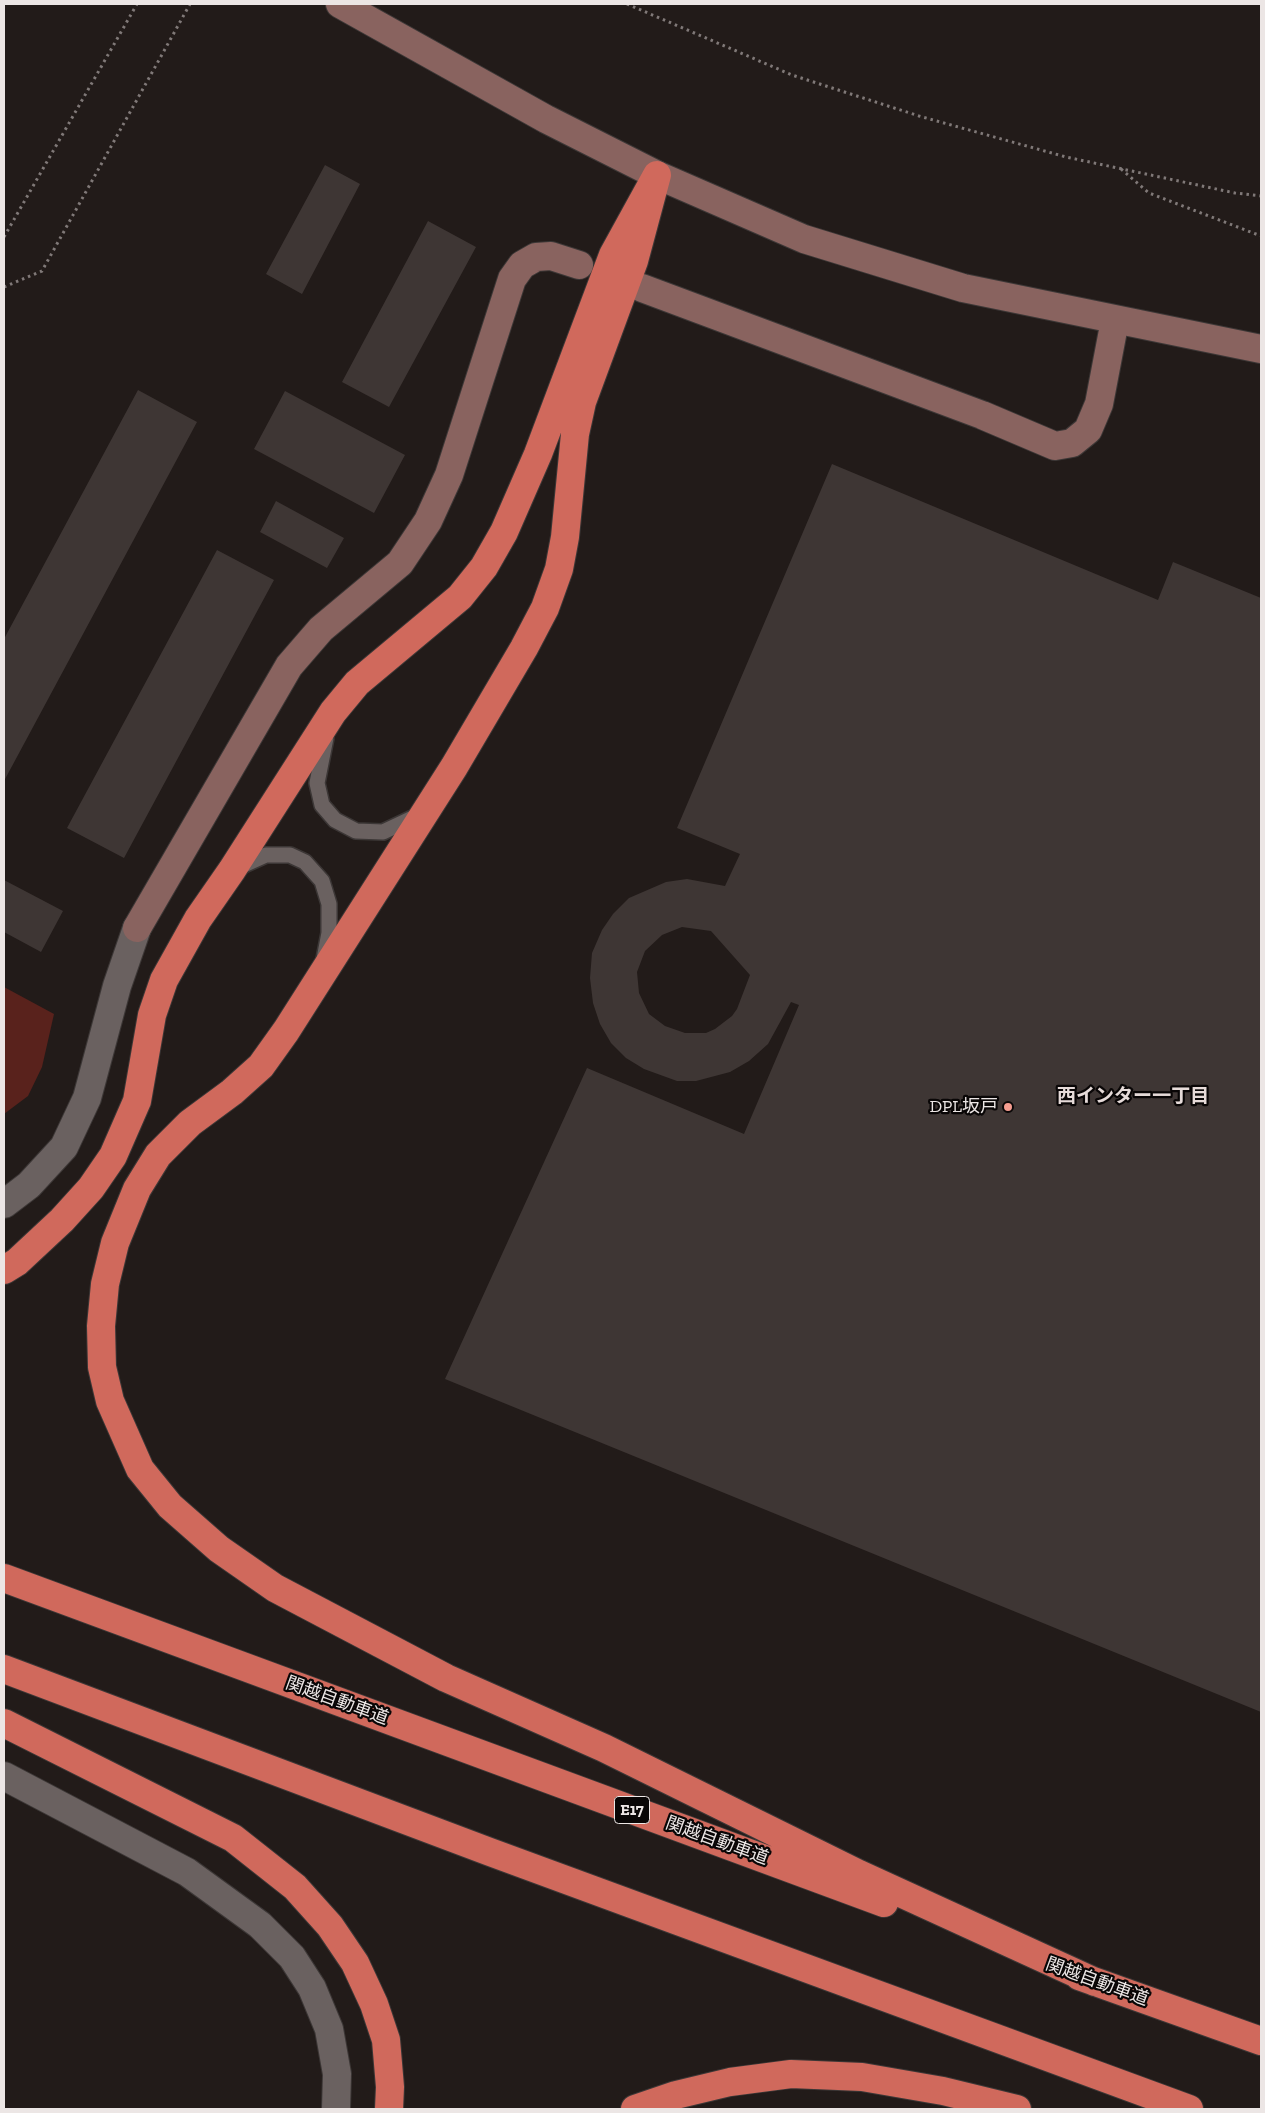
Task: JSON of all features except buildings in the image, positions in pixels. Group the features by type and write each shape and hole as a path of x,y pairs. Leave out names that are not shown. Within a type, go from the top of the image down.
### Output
{"highway":[{"path":"4,1270 17,1262 62,1220 91,1188 113,1156 137,1101 152,1015 164,980 198,919 232,870 333,712 357,683 460,597 484,567 504,532 538,454 613,255 657,175"},
{"path":"657,175 634,261 582,402 575,434 565,536 559,569 550,592 524,648 425,812 261,1066 232,1092 190,1123 158,1155 137,1189 115,1243 105,1284 101,1326 102,1367 110,1401 140,1469 170,1506 219,1549 275,1588 446,1678 604,1748 859,1874 1095,1982"},
{"name":"関越自動車道","path":"4,1578 1095,1982 1261,2041"},
{"path":"4,1669 499,1856 1189,2109"},
{"path":"4,1723 233,1838 295,1887 330,1926 355,1963 374,2004 386,2040 390,2087 388,2109"},
{"path":"635,2109 676,2095 730,2082 791,2074 862,2077 943,2091 1017,2109"}],"street":[{"path":"340,4 546,119 657,175 804,239 963,288 1261,349"},
{"path":"4,1204 29,1185 64,1147 87,1098 117,986 137,928 289,666 321,629 400,562 428,521 449,475 512,280 522,265 536,256 551,256 579,264"},
{"path":"642,288 982,415 1054,446 1072,443 1088,430 1099,404 1114,320"},
{"path":"4,1776 187,1872 260,1925 292,1957 312,1988 329,2029 337,2074 336,2109"}],"lane":[{"path":"333,712 320,758 317,783 322,804 334,820 356,831 383,832 425,812"},
{"path":"232,870 266,855 290,855 305,862 322,881 328,904 329,932 322,974"}],"path":[{"path":"4,236 137,4"},
{"path":"4,287 42,271 190,4"},
{"path":"627,4 792,75 919,116 1006,142 1261,196"},
{"path":"1120,167 1149,193 1261,236"}],"shaded area":[{"path":"4,987 54,1014 42,1067 28,1096 4,1114"}],"place":[{"name":"DPL坂戸","path":"1008,1107"}],"district":[{"name":"西インター一丁目","path":"1133,1097"}]}
